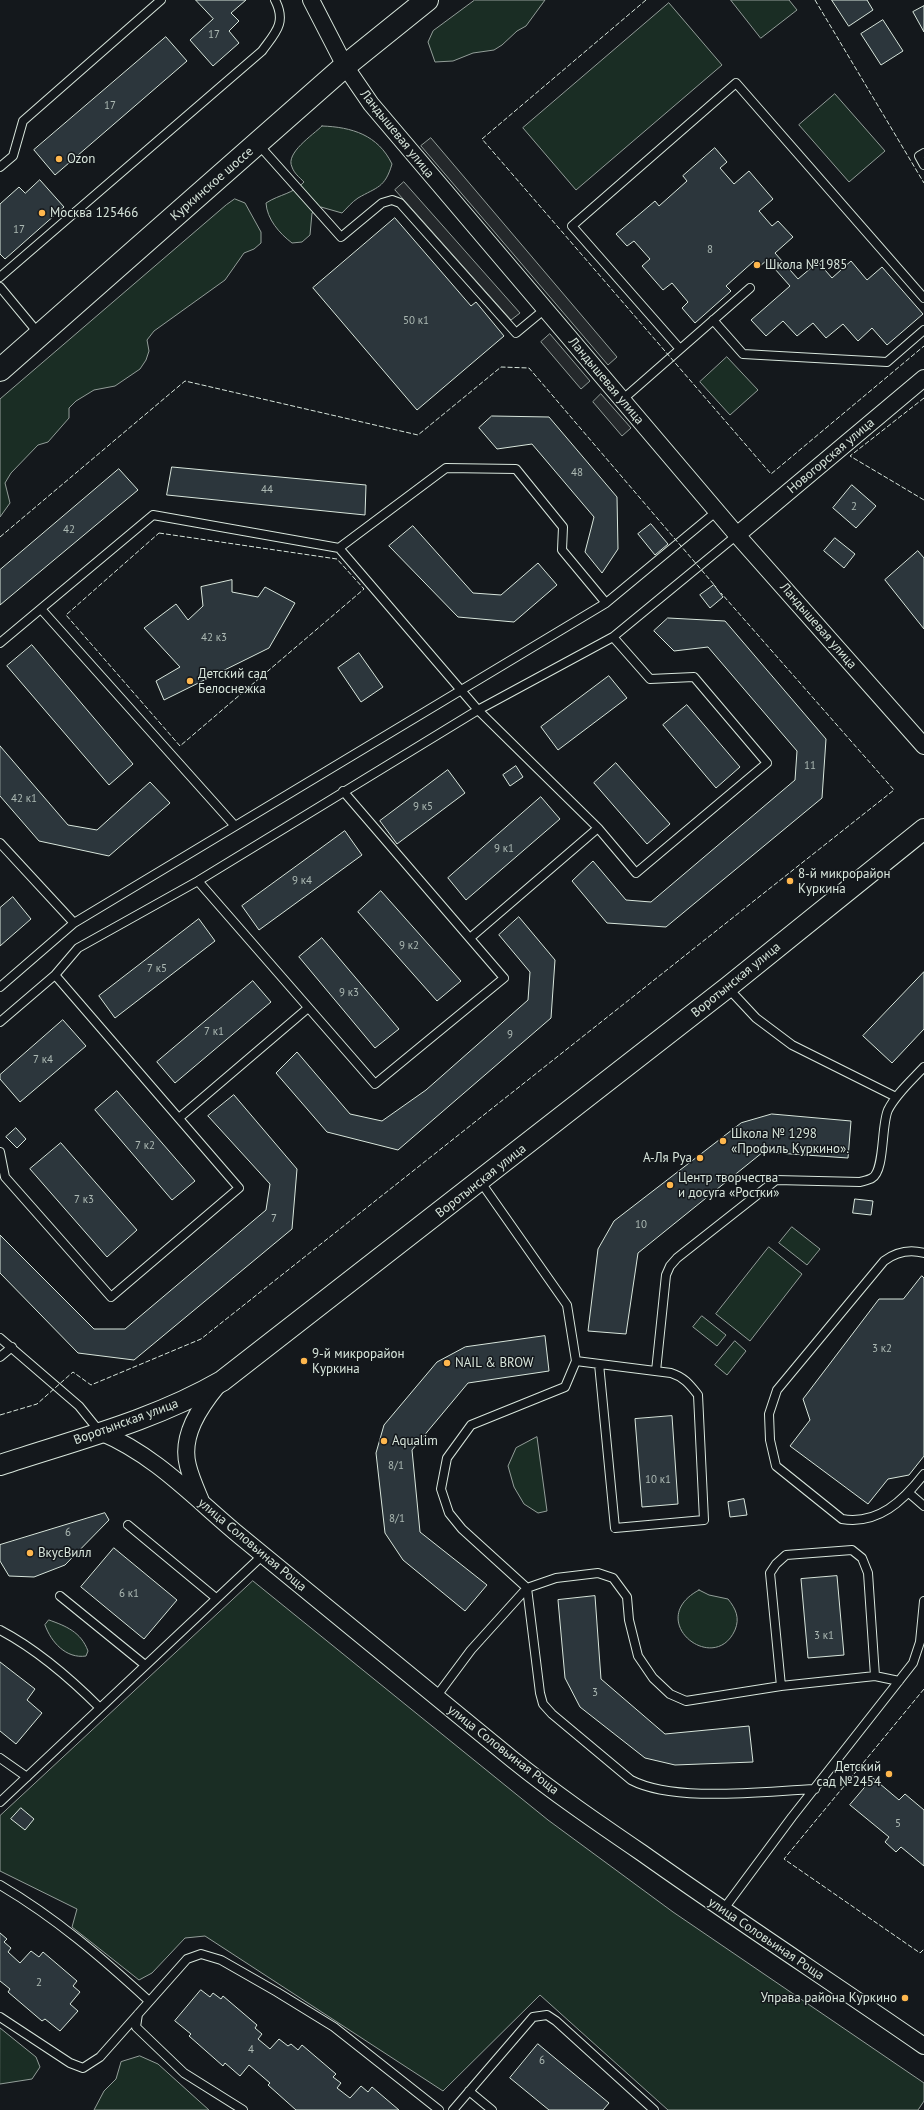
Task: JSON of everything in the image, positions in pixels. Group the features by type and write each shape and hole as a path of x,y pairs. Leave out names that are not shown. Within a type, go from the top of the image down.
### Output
{"main road":[{"name":"Куркинское шоссе","path":"0,370 346,66 427,0"}],"street":[{"name":"Ландышевая улица","path":"311,0 346,66 371,104 737,535 924,746"},
{"name":"Новогорская улица","path":"737,535 924,378"},
{"name":"Воротынская улица","path":"0,1465 155,1414 194,1397 222,1381 728,987 924,829"},
{"path":"202,1504 187,1464 187,1446 191,1427 201,1407 222,1381"},
{"name":"улица Соловьиная Роща","path":"100,1432 123,1442 157,1464 263,1555 436,1697 565,1799 723,1910 924,2046"}],"lane":[{"path":"0,168 14,156 23,121 161,0"},
{"path":"0,277 262,51 277,31 281,11 275,0"},
{"path":"680,349 572,226 736,83 924,298"},
{"path":"258,144 340,236 382,203 392,200 400,203 516,333 545,309"},
{"path":"924,153 919,156 924,165"},
{"path":"0,287 40,335"},
{"path":"622,400 750,288"},
{"path":"713,320 743,354 887,362 924,330"},
{"path":"339,548 446,468 516,469 563,527 562,550 606,603"},
{"path":"0,987 74,923 606,603 717,511"},
{"path":"0,643 152,515 339,548 478,710 598,828 636,873 767,763 694,677 650,679 613,637"},
{"path":"0,1022 55,975 78,948 198,881 343,791 478,710 613,637 737,535"},
{"path":"41,609 235,826"},
{"path":"198,881 375,1084 504,978 343,791"},
{"path":"470,938 598,828"},
{"path":"0,843 74,923"},
{"path":"0,1152 5,1177 111,1297 239,1188 55,975"},
{"path":"728,987 756,1018 792,1045 896,1097"},
{"path":"179,1118 308,1008"},
{"path":"656,1371 666,1276 670,1266 677,1258 776,1180 860,1182 872,1178 879,1170 884,1122 889,1110 896,1097 924,1066"},
{"path":"480,1181 567,1305 576,1362 565,1387 471,1425 447,1458 441,1489 449,1513 462,1529 527,1588 540,1694 543,1704 552,1714 631,1780 642,1786 697,1794 815,1789"},
{"path":"924,1253 915,1251 900,1252 884,1261 777,1390 769,1414 770,1440 776,1466 842,1519 854,1521 878,1516 909,1494 924,1474"},
{"path":"0,1338 79,1406 100,1432"},
{"path":"0,1357 12,1347"},
{"path":"576,1362 599,1364 656,1371 681,1376 698,1396 704,1520 615,1528 599,1364"},
{"path":"909,1494 924,1506"},
{"path":"128,1525 216,1598"},
{"path":"781,1686 770,1573 776,1564 786,1555 852,1550 862,1558 868,1573 875,1676"},
{"path":"0,1802 263,1555"},
{"path":"436,1697 471,1650 527,1588 556,1578 598,1574 613,1578 627,1597 629,1620 638,1656 653,1678 670,1694 686,1701 781,1686 875,1676 900,1681"},
{"path":"60,1596 145,1665"},
{"path":"723,1910 913,1663 920,1642 924,1601"},
{"path":"0,1630 38,1654 75,1683 100,1708"},
{"path":"0,1758 27,1777"},
{"path":"0,1885 35,1906 81,1940 148,2001"},
{"path":"0,2017 70,2064 83,2068 100,2057 148,2001 187,1959 201,1954 221,1960 334,2027 439,2110"},
{"path":"138,2014 136,2027 184,2073 244,2110"},
{"path":"453,2110 533,2017 547,2015 556,2021 654,2110"},
{"path":"469,2091 492,2110"}],"green space":[{"path":"475,0 545,0 526,26 517,31 502,45 494,50 473,53 453,61 435,62 428,42 433,31"},
{"path":"731,0 789,0 797,10 761,38"},
{"path":"669,3 722,65 576,190 523,128"},
{"path":"835,94 885,151 849,182 799,125"},
{"path":"322,126 344,128 363,134 372,139 379,146 392,164 386,178 380,186 358,198 342,213 321,207 312,213 310,235 302,242 292,243 274,225 269,215 266,203 291,192 304,182 292,167 292,156 301,145"},
{"path":"235,199 245,203 261,232 261,243 254,249 244,253 225,280 154,331 147,340 149,351 146,360 140,369 115,386 94,390 76,401 69,408 69,418 48,442 38,445 11,473 5,483 10,503 0,517 0,399 226,205"},
{"path":"727,357 758,390 730,415 700,382"},
{"path":"792,1227 820,1249 807,1265 779,1243"},
{"path":"769,1247 802,1274 750,1341 716,1314"},
{"path":"702,1316 726,1335 717,1346 693,1327"},
{"path":"735,1341 746,1351 727,1375 715,1365"},
{"path":"537,1437 547,1511 538,1513 524,1504 514,1487 508,1466 516,1448"},
{"path":"253,1581 548,1820 673,1912 924,2083 924,2101 918,2110 668,2110 540,1995 443,2091 205,1936 185,1938 152,1973 139,1980 72,1927 77,1909 0,1871 0,1816"},
{"path":"699,1590 709,1595 728,1599 733,1606 737,1618 735,1630 725,1643 713,1648 700,1646 688,1639 680,1628 678,1616 684,1602"},
{"path":"49,1620 67,1627 77,1634 85,1644 88,1651 86,1656 72,1655 60,1648 51,1637 45,1625"},
{"path":"0,2028 36,2057 40,2067 32,2079 0,2084"},
{"path":"140,2056 158,2064 209,2110 94,2110 104,2091 116,2079 121,2062"}],"shaded area":[{"path":"431,138 617,357 608,365 421,146"},
{"path":"404,182 520,313 511,320 395,190"},
{"path":"550,334 590,381 581,389 541,342"},
{"path":"601,394 631,428 622,436 593,402"}],"building":[{"path":"196,0 246,0 231,13 239,21 229,31 239,43 213,66 190,40 213,19"},
{"path":"832,0 867,0 873,10 849,26"},
{"path":"924,6 924,32 913,12"},
{"path":"883,20 903,51 881,65 861,34"},
{"path":"166,37 187,61 55,175 34,150"},
{"path":"715,148 727,162 720,168 734,184 749,171 773,199 759,211 772,226 778,221 793,237 775,253 798,279 818,262 832,278 851,261 867,280 882,267 923,314 887,345 872,328 858,341 843,324 826,338 813,323 797,336 783,321 766,336 751,320 790,286 767,260 759,267 754,261 726,286 731,291 695,323 682,308 688,302 672,283 663,290 642,266 650,259 634,241 627,246 616,234 655,201 659,206 687,181 683,176"},
{"path":"40,180 64,207 5,259 0,254 0,204 19,187 25,193"},
{"path":"395,218 471,306 476,302 504,336 417,410 313,288"},
{"path":"492,416 549,417 617,497 618,549 602,573 585,552 594,517 532,444 497,449 479,428"},
{"path":"172,467 366,485 365,515 167,495"},
{"path":"119,469 138,490 0,605 0,570"},
{"path":"852,485 876,506 856,528 833,508"},
{"path":"651,524 668,544 655,555 638,534"},
{"path":"413,526 473,593 501,595 538,563 557,585 514,622 458,617 389,546"},
{"path":"835,538 855,554 844,568 824,551"},
{"path":"918,551 924,558 924,629 885,580"},
{"path":"232,580 232,592 258,597 265,587 295,603 269,648 164,700 156,681 180,667 144,628 176,604 188,620 203,606 201,587"},
{"path":"714,585 723,597 710,608 700,595"},
{"path":"668,618 725,621 826,739 822,798 666,927 607,923 572,881 593,861 626,900 651,902 795,780 797,751 708,647 674,651 654,631"},
{"path":"32,645 133,764 109,785 7,666"},
{"path":"359,653 383,687 361,702 338,668"},
{"path":"609,676 627,698 558,750 541,727"},
{"path":"687,705 740,767 716,788 663,725"},
{"path":"0,746 68,825 97,830 150,782 170,803 109,856 39,841 0,796"},
{"path":"616,763 670,824 647,844 594,783"},
{"path":"516,766 523,777 510,786 503,775"},
{"path":"448,770 465,793 397,844 380,821"},
{"path":"541,797 560,819 466,900 448,878"},
{"path":"345,831 362,855 259,930 242,906"},
{"path":"381,891 461,981 437,1001 358,912"},
{"path":"13,897 31,919 0,946 0,908"},
{"path":"519,917 555,960 551,1018 398,1150 327,1132 276,1073 297,1052 350,1114 382,1121 426,1090 528,1000 530,972 499,935"},
{"path":"199,919 215,941 115,1018 99,996"},
{"path":"322,938 399,1029 375,1048 299,957"},
{"path":"924,972 924,1029 892,1063 863,1036"},
{"path":"253,981 271,1002 175,1083 157,1062"},
{"path":"63,1020 86,1046 20,1102 0,1079 0,1075"},
{"path":"117,1091 195,1181 172,1200 95,1110"},
{"path":"234,1095 297,1169 292,1229 134,1360 78,1353 0,1273 0,1235 94,1329 125,1329 266,1210 270,1184 208,1116"},
{"path":"772,1114 851,1121 848,1158 763,1152 638,1253 626,1334 588,1331 598,1249 614,1221 741,1123"},
{"path":"16,1128 26,1139 17,1148 6,1137"},
{"path":"61,1143 137,1230 107,1257 30,1169"},
{"path":"855,1199 873,1201 871,1215 853,1213"},
{"path":"922,1276 924,1278 924,1456 909,1475 888,1479 868,1504 790,1446 810,1420 803,1399 879,1299 903,1299"},
{"path":"545,1336 549,1371 468,1383 412,1450 420,1532 487,1585 465,1611 403,1560 385,1533 376,1453 384,1425 437,1362 465,1347"},
{"path":"672,1416 678,1504 642,1507 635,1419"},
{"path":"744,1499 747,1515 730,1517 728,1502"},
{"path":"105,1513 109,1520 65,1565 34,1577 9,1576 0,1561 0,1545"},
{"path":"114,1548 177,1600 144,1639 81,1587"},
{"path":"837,1576 844,1655 808,1658 801,1579"},
{"path":"595,1596 601,1679 665,1734 749,1726 753,1762 675,1765 645,1758 580,1707 565,1678 558,1600"},
{"path":"0,1662 35,1689 27,1700 42,1713 16,1744 0,1731"},
{"path":"873,1778 899,1800 905,1794 924,1810 924,1866 901,1847 896,1852 885,1842 889,1837 850,1805"},
{"path":"21,1808 34,1819 25,1830 11,1819"},
{"path":"0,1933 7,1939 4,1942 11,1948 8,1952 20,1963 31,1951 39,1957 43,1952 77,1981 73,1986 80,1992 70,2004 78,2011 60,2031 45,2019 42,2021 8,1992 10,1989 0,1981"},
{"path":"201,1990 210,1997 213,1993 221,1999 223,1996 257,2025 255,2028 262,2034 258,2039 270,2049 279,2039 288,2046 291,2044 298,2050 302,2045 336,2074 333,2077 341,2083 337,2088 350,2098 361,2086 368,2092 372,2087 399,2110 296,2110 268,2085 270,2083 249,2065 240,2076 225,2063 223,2066 189,2036 191,2034 175,2021"},
{"path":"538,2044 609,2103 603,2110 549,2110 510,2078"}],"fence":[{"path":"646,0 482,139 771,474 924,346"},
{"path":"815,0 924,183"},
{"path":"0,537 185,381 418,435 501,367 529,368 716,587"},
{"path":"924,398 850,456 924,500"},
{"path":"159,533 337,559 364,589 180,746 66,615 159,533"},
{"path":"0,1415 37,1404 73,1372 91,1385 201,1339 894,790 721,593"},
{"path":"924,1689 784,1859 920,1953 924,1949"}],"place":[{"name":"Ozon","path":"59,159"},
{"name":"Москва 125466","path":"42,213"},
{"name":"Школа №1985","path":"757,265"},
{"name":"Детский сад Белоснежка","path":"190,681"},
{"name":"8-й микрорайон Куркина","path":"790,881"},
{"name":"Школа № 1298 «Профиль Куркино».","path":"723,1141"},
{"name":"А-Ля Руа","path":"700,1158"},
{"name":"Центр творчества и досуга «Ростки»","path":"670,1185"},
{"name":"9-й микрорайон Куркина","path":"304,1361"},
{"name":"NAIL & BROW","path":"447,1363"},
{"name":"Aqualim","path":"384,1441"},
{"name":"ВкусВилл","path":"30,1553"},
{"name":"Детский сад №2454","path":"889,1774"},
{"name":"Управа района Куркино","path":"905,1998"}]}
